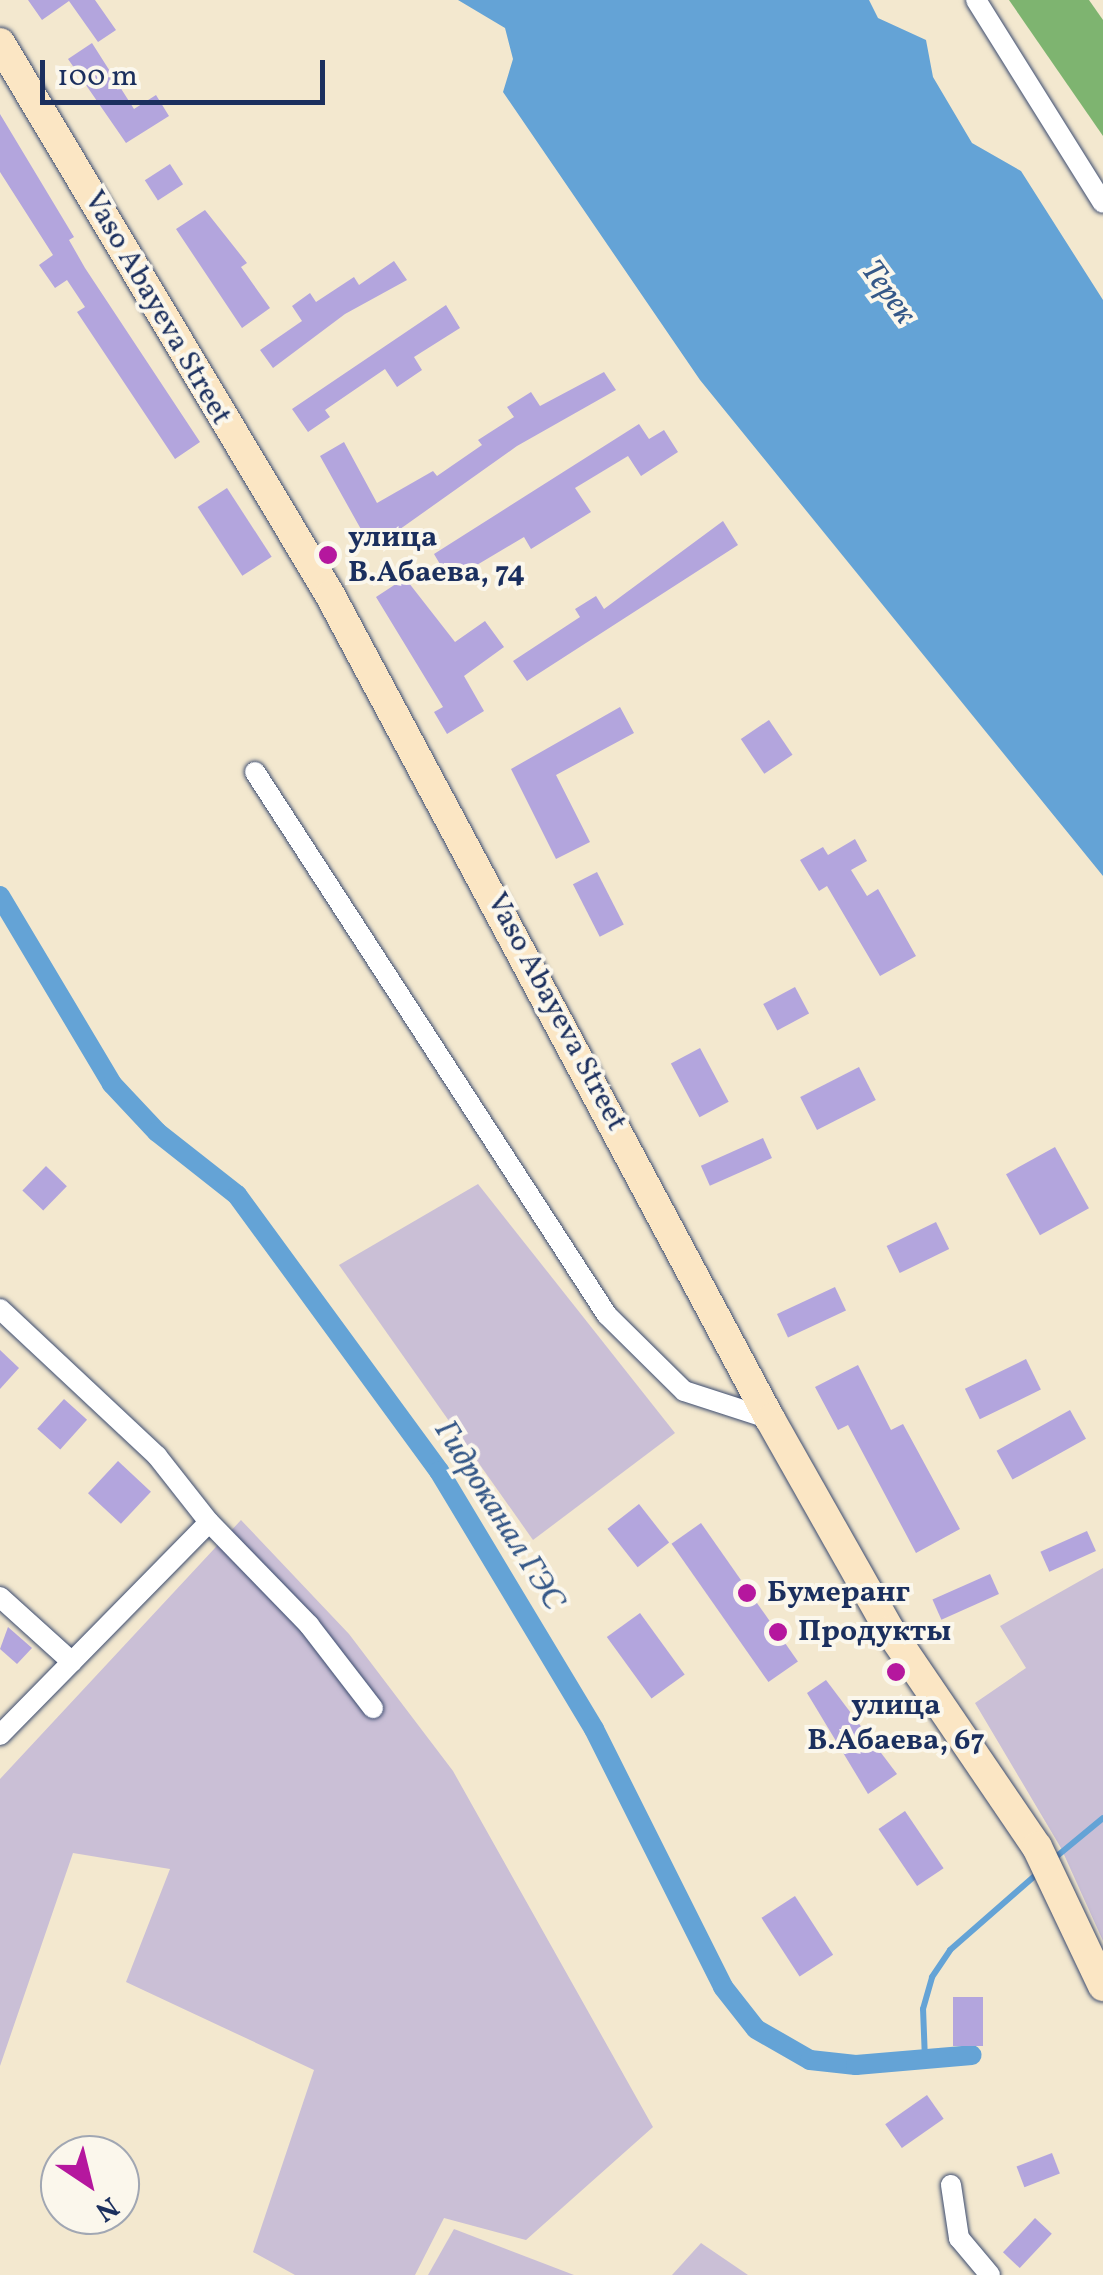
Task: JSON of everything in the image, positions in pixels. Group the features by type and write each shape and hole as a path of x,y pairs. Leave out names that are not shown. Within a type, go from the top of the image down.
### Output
{"main road":[{"name":"Vaso Abayeva Street","path":"0,44 330,596 770,1419 890,1631 1037,1847 1103,1986"}],"street":[{"path":"976,0 1103,203"},
{"path":"256,772 608,1315 684,1392 770,1419"},
{"path":"0,1309 144,1443 209,1522 309,1624 372,1708"},
{"path":"0,1735 209,1522"},
{"path":"0,1597 72,1662"},
{"path":"951,2185 959,2238 990,2275"}],"shaded area":[{"path":"478,1184 675,1433 533,1540 339,1265"},
{"path":"241,1520 349,1634 453,1771 653,2127 526,2240 444,2218 415,2275 295,2275 253,2252 314,2070 126,1982 170,1869 73,1853 0,2066 0,1779"},
{"path":"1103,1568 1103,1941 1061,1848 975,1703 1026,1668 1000,1626"},
{"path":"454,2229 574,2275 428,2275"},
{"path":"701,2243 748,2275 672,2275"}],"green space":[{"path":"1009,0 1089,0 1103,20 1103,136"}],"water":[{"name":"Терек","path":"458,0 869,0 878,18 926,40 933,77 972,143 1021,171 1103,300 1103,876 700,380 503,92 513,59 505,28"}],"building":[{"path":"28,0 95,0 116,30 98,42 69,1 42,20"},
{"path":"92,43 134,109 156,95 169,116 126,143 68,59"},
{"path":"0,114 74,237 69,240 85,268 200,442 175,459 77,312 85,307 67,280 55,288 39,265 53,255 0,172"},
{"path":"170,164 183,184 158,200 145,180"},
{"path":"205,210 247,263 241,267 270,308 242,328 176,229"},
{"path":"394,261 407,280 345,314 273,368 260,350 302,321 292,306 310,293 316,302 354,277 359,285"},
{"path":"446,305 460,328 414,357 422,370 397,387 385,369 325,410 330,417 308,432 292,409"},
{"path":"604,372 616,390 517,446 372,549 320,456 344,442 377,503 433,471 437,476 482,445 478,440 514,417 507,407 531,392 540,406"},
{"path":"639,424 649,439 664,430 678,452 641,476 628,456 575,488 591,512 531,549 524,537 450,581 434,554"},
{"path":"227,488 272,557 242,576 198,507"},
{"path":"723,521 738,545 527,681 513,661 580,617 575,609 596,596 604,609"},
{"path":"405,578 455,642 485,621 504,647 464,676 484,711 447,734 434,712 443,707 376,597"},
{"path":"620,707 634,733 556,775 590,842 556,859 511,769"},
{"path":"769,720 792,755 764,774 741,739"},
{"path":"855,839 867,861 851,870 867,896 878,889 916,956 880,976 827,886 819,891 800,860 823,847 828,855"},
{"path":"597,872 624,925 600,937 573,884"},
{"path":"795,987 809,1013 777,1030 763,1004"},
{"path":"700,1048 729,1102 700,1117 671,1063"},
{"path":"859,1067 876,1100 817,1130 800,1097"},
{"path":"763,1138 772,1158 710,1186 701,1166"},
{"path":"1055,1147 1089,1208 1040,1235 1006,1174"},
{"path":"46,1166 67,1186 43,1211 22,1190"},
{"path":"936,1222 949,1249 900,1273 887,1246"},
{"path":"835,1287 846,1311 788,1338 777,1314"},
{"path":"0,1350 19,1368 0,1389"},
{"path":"1026,1359 1041,1390 980,1419 965,1389"},
{"path":"858,1365 891,1430 903,1424 960,1529 916,1553 848,1425 838,1430 815,1387"},
{"path":"64,1399 87,1420 60,1449 37,1429"},
{"path":"1070,1410 1086,1439 1013,1480 997,1451"},
{"path":"118,1461 151,1492 121,1524 88,1493"},
{"path":"639,1504 669,1543 638,1567 607,1529"},
{"path":"701,1523 798,1661 768,1682 672,1544"},
{"path":"1087,1531 1096,1551 1049,1572 1040,1552"},
{"path":"990,1574 999,1594 941,1620 932,1600"},
{"path":"640,1613 685,1674 652,1699 607,1637"},
{"path":"8,1627 32,1648 17,1664 0,1649"},
{"path":"826,1680 897,1774 868,1794 807,1693"},
{"path":"905,1811 944,1868 917,1886 878,1829"},
{"path":"795,1896 833,1955 800,1976 761,1918"},
{"path":"953,1997 983,1997 983,2046 953,2046"},
{"path":"927,2095 944,2119 902,2148 885,2124"},
{"path":"1052,2153 1060,2174 1024,2187 1017,2167"},
{"path":"1035,2218 1052,2234 1020,2268 1003,2252"}],"waterway":[{"name":"Гидроканал ГЭС","path":"0,896 112,1084 157,1132 237,1195 439,1471 594,1729 723,1987 756,2029 810,2060 856,2065 972,2055"},
{"path":"1051,1861 1103,1818"},
{"path":"925,2060 923,2009 932,1977 950,1950 1038,1873"}],"place":[{"name":"улица В.Абаева, 74","path":"328,555"},
{"name":"Бумеранг","path":"747,1593"},
{"name":"Продукты","path":"778,1632"},
{"name":"улица В.Абаева, 67","path":"896,1672"}]}
